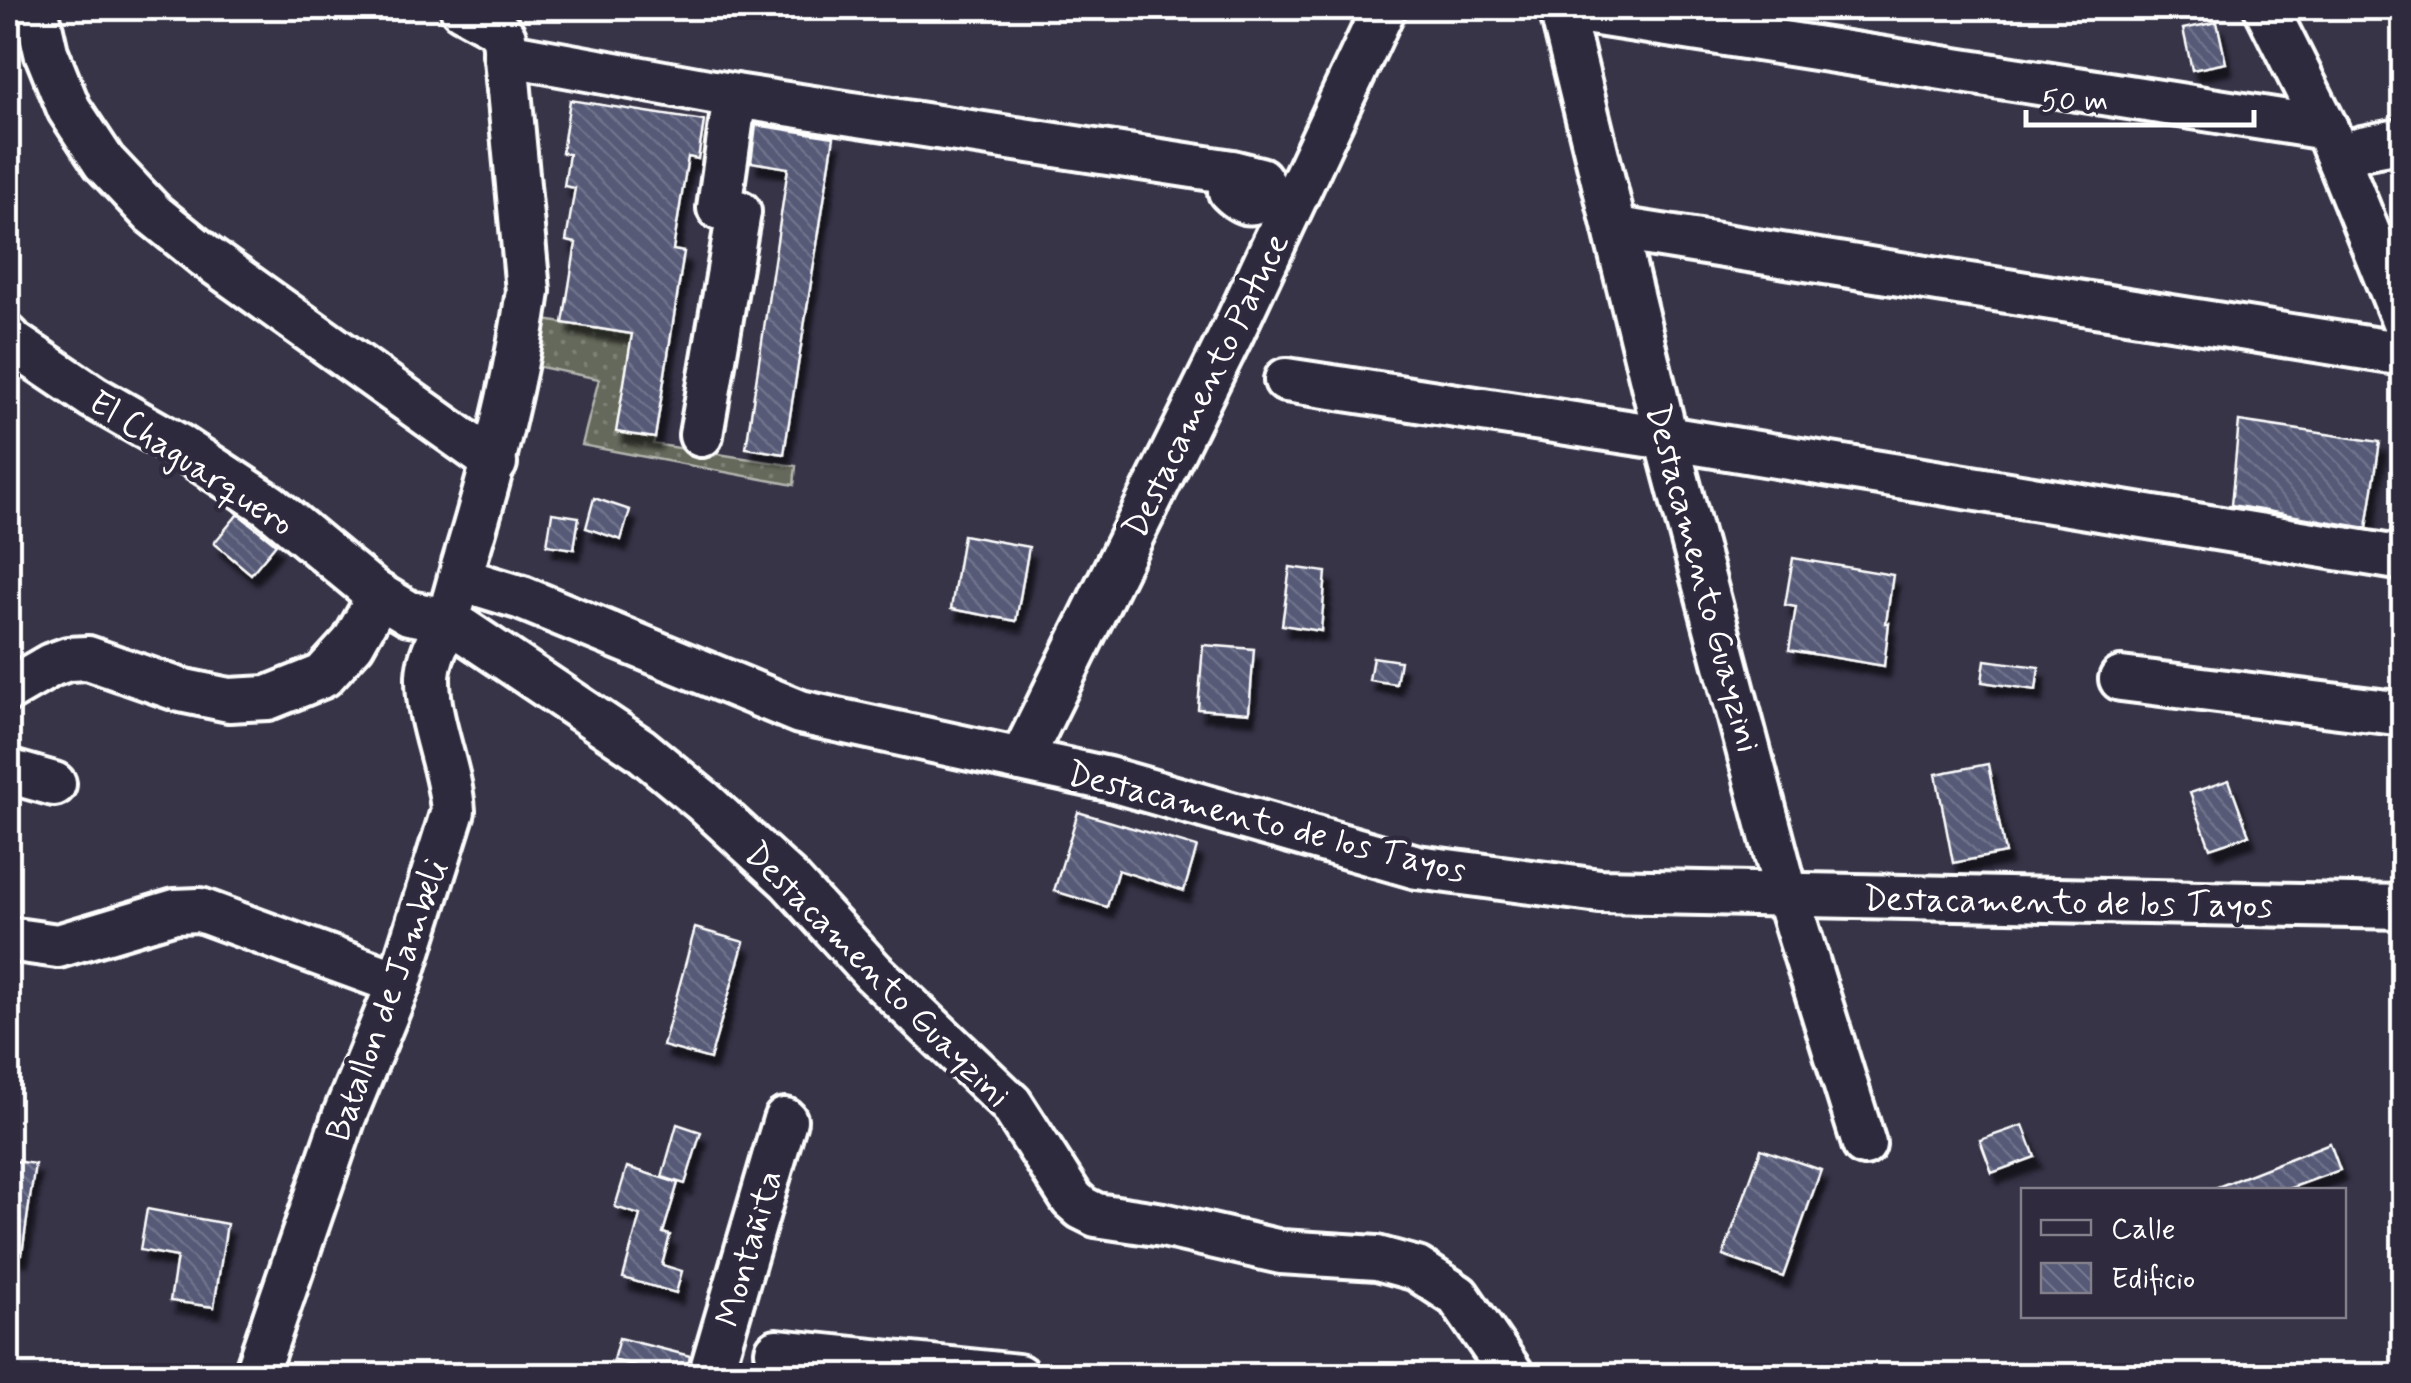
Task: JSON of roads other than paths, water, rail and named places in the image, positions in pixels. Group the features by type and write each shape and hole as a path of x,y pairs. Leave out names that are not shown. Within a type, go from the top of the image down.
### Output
{"street":[{"path":"36,8 46,52 70,110 104,162 153,214 205,256 495,463"},
{"path":"462,8 498,30 504,38 505,54 736,96 1232,172"},
{"name":"Destacamento Patuce","path":"1021,760 1232,334 1384,8"},
{"path":"1560,8 2332,144 2362,148 2404,140"},
{"name":"Destacamento Guayzini","path":"1560,8 1666,438 1787,896 1864,1144"},
{"path":"2266,8 2332,144 2404,322"},
{"name":"Batallon de Jambeli","path":"256,1376 344,1118 399,983 453,811 452,790 430,705 428,674 495,463 528,292 505,54"},
{"path":"701,434 740,212 719,208 736,96"},
{"path":"1616,230 2404,354"},
{"name":"El Chaguarquero","path":"8,337 93,397 180,446 269,505 374,592 409,613 448,620"},
{"path":"1286,380 2404,558"},
{"name":"Destacamento de los Tayos","path":"460,579 522,598 800,712 1108,779 1417,867 1600,891 2404,908"},
{"path":"8,690 51,664 88,658 180,690 229,700 268,698 322,676 353,643 371,611 374,592"},
{"name":"Destacamento Guayzini","path":"448,620 640,750 789,880 873,972 1011,1104 1072,1199 1082,1208 1096,1215 1163,1225 1282,1252 1377,1258 1417,1269 1458,1296 1513,1376"},
{"path":"2122,679 2404,714"},
{"path":"8,771 54,784"},
{"path":"8,939 58,946 175,911 200,910 399,983"},
{"name":"Montañita","path":"710,1376 785,1120"},
{"path":"777,1351 1018,1376"}]}
